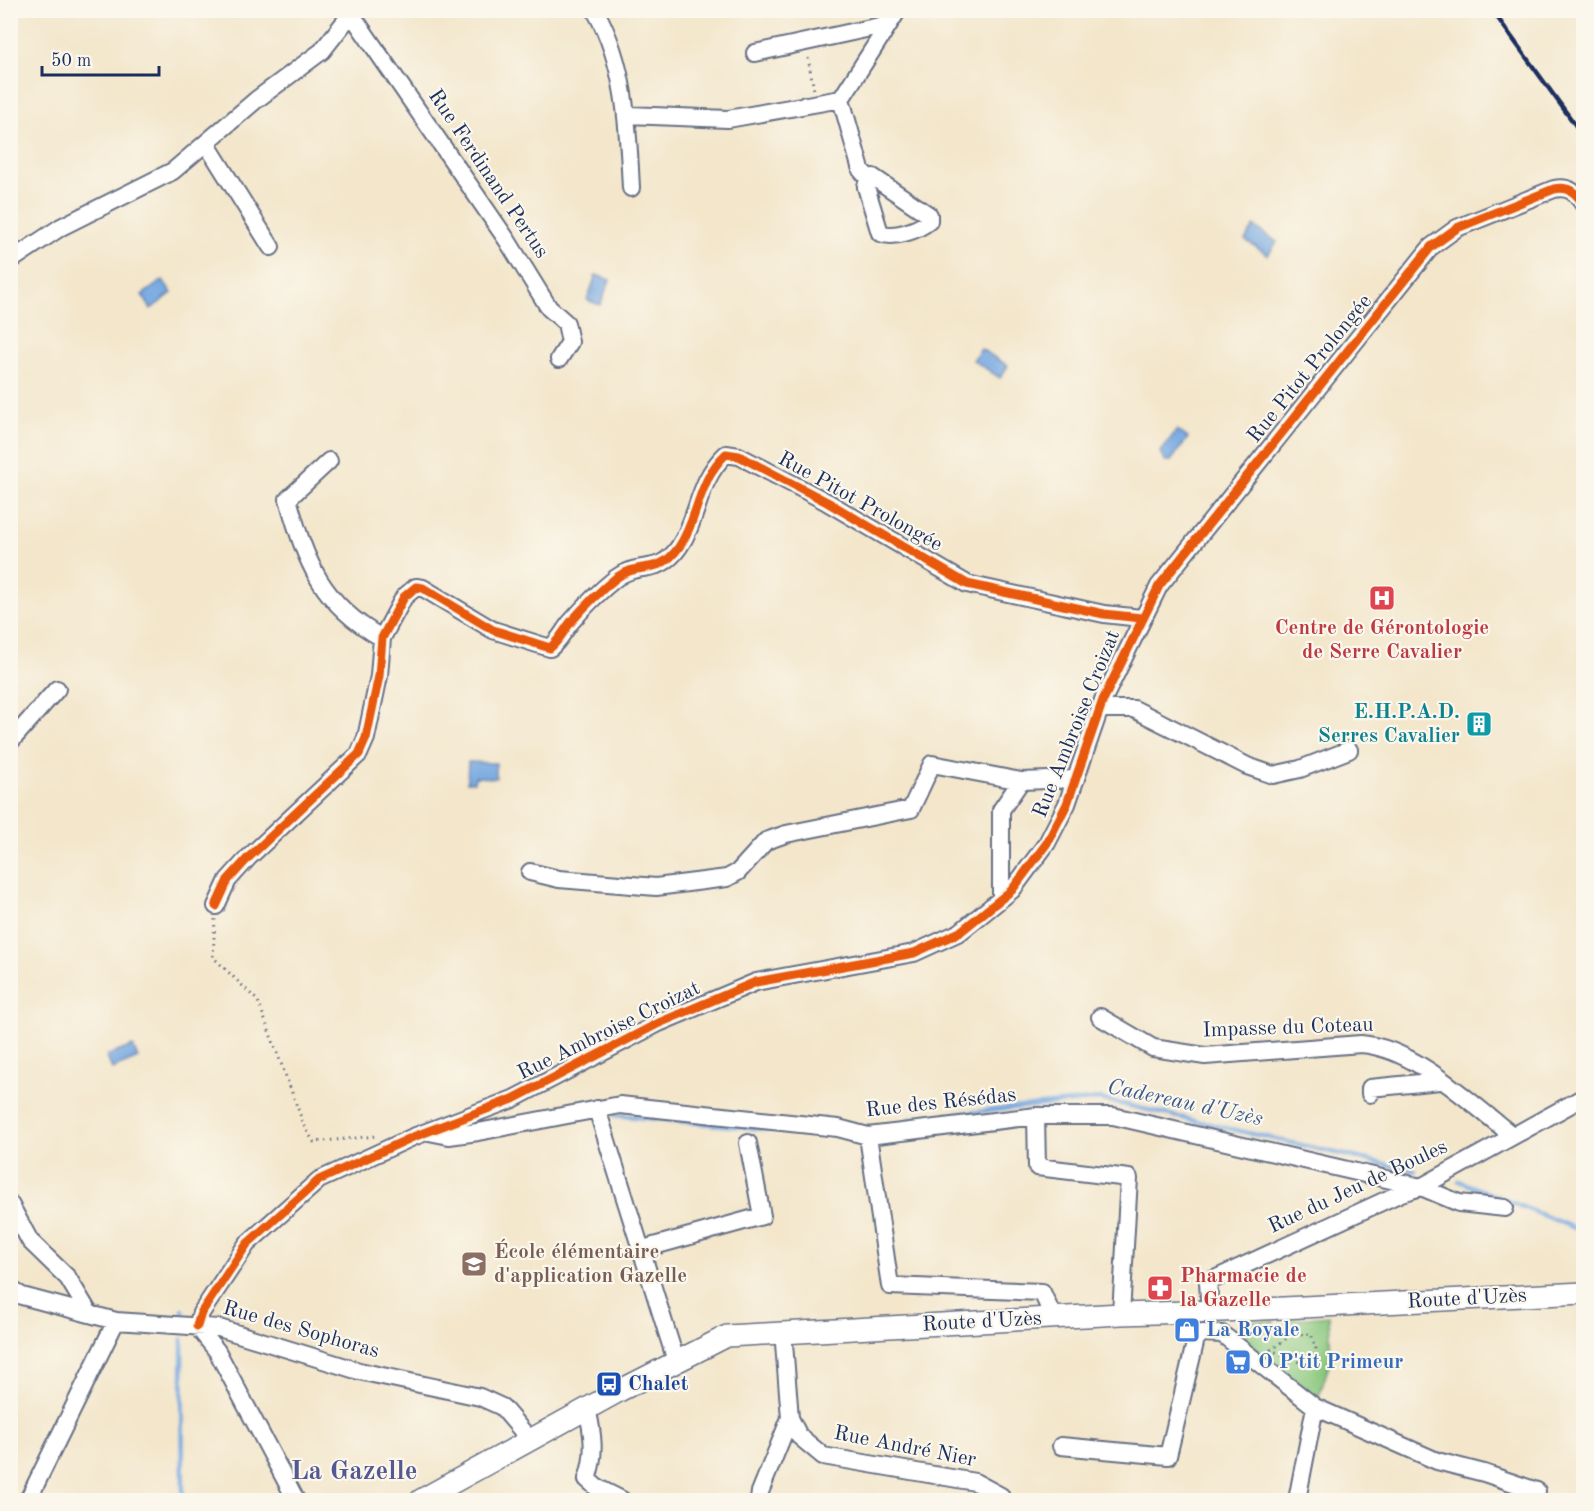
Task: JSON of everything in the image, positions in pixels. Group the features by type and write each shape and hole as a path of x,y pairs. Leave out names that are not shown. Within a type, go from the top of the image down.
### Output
{"main road":[{"name":"Route d'Uzès","path":"421,1500 676,1360 727,1336 783,1331 1121,1314 1209,1317 1584,1293"}],"street":[{"path":"594,11 610,38 627,115 631,188"},
{"path":"10,261 61,227 173,171 256,100 322,51 353,13"},
{"name":"Rue Ferdinand Pertus","path":"353,13 500,230 549,308 566,323 570,342 559,359"},
{"path":"627,115 728,119 841,99 893,17"},
{"path":"755,53 806,42 893,17"},
{"path":"841,99 861,170 867,178"},
{"path":"206,143 271,247"},
{"name":"Rue Pitot Prolongée","path":"216,906 228,880 248,858 359,754 366,738 380,676 382,638 404,597 416,587 423,588 493,630 550,648 571,623 616,579 634,568 654,568 669,559 680,545 712,466 726,454 739,456 826,502 967,584 1104,614 1141,618 1159,586 1431,247 1457,228 1554,189 1562,188 1575,192 1584,205"},
{"path":"328,461 288,499 294,520 321,586 342,609 365,628 382,638"},
{"name":"Rue Ambroise Croizat","path":"197,1326 201,1313 247,1244 319,1180 428,1132 513,1099 659,1023 756,982 914,953 960,932 1012,890 1047,843 1067,804 1100,709 1141,618"},
{"path":"10,742 57,689"},
{"path":"1100,709 1134,709 1247,766 1273,775 1300,769 1349,750"},
{"path":"530,872 559,879 656,887 728,878 738,872 766,841 786,834 911,809 932,764 1021,781 1076,779"},
{"path":"1002,899 1001,810 1021,781"},
{"name":"Impasse du Coteau","path":"1100,1017 1153,1048 1205,1056 1361,1044 1382,1046 1408,1058 1512,1135"},
{"path":"1370,1094 1370,1088 1440,1081"},
{"name":"Rue du Jeu de Boules","path":"1209,1317 1208,1282 1401,1192 1420,1187 1584,1097"},
{"name":"Rue des Résédas","path":"428,1132 450,1136 620,1105 838,1128 868,1136 1036,1116 1113,1116 1420,1187 1460,1203 1505,1208"},
{"path":"597,1109 643,1249 676,1360"},
{"path":"1036,1116 1038,1167 1129,1178 1121,1314"},
{"path":"868,1136 890,1286 1042,1292 1054,1319"},
{"path":"643,1249 762,1216 748,1143"},
{"path":"10,1204 30,1240 68,1278 89,1313"},
{"name":"Rue des Sophoras","path":"10,1288 22,1296 116,1321 176,1327 219,1328 359,1371 480,1397 501,1407 530,1440"},
{"path":"1209,1317 1222,1334 1315,1407 1437,1461 1484,1473 1537,1491 1533,1500"},
{"path":"1182,1444 1207,1341 1209,1317"},
{"path":"1061,1446 1168,1456 1196,1339 1209,1317"},
{"path":"28,1500 116,1321"},
{"path":"197,1326 217,1351 296,1500"},
{"name":"Rue André Nier","path":"783,1331 790,1418 799,1436 823,1456 975,1482 1001,1496 1002,1500"},
{"path":"1297,1500 1315,1407"},
{"path":"587,1408 593,1431 594,1460 587,1479 596,1487 622,1500"},
{"path":"759,1500 760,1492 790,1418"}],"path":[{"path":"806,42 817,104"},
{"path":"216,906 213,957 258,1001 305,1128 314,1142 383,1136"},
{"path":"1261,1345 1271,1350 1299,1362 1314,1362 1316,1349 1311,1334 1291,1335 1271,1350"}],"green space":[{"path":"1329,1316 1331,1359 1318,1399 1233,1337 1240,1321 1274,1321 1275,1328 1286,1328 1286,1320"}],"water":[{"path":"1254,226 1277,242 1268,255 1245,240"},
{"path":"596,275 610,280 600,305 587,300"},
{"path":"163,280 172,293 151,309 142,295"},
{"path":"981,349 1008,366 1000,378 973,360"},
{"path":"1177,430 1188,438 1171,461 1165,461 1160,452"},
{"path":"468,762 496,763 496,778 475,777 474,782 467,782"},
{"path":"133,1046 138,1058 112,1069 106,1056"}],"waterway":[{"name":"Cadereau d'Uzès","path":"909,1119 1100,1099 1415,1171"},
{"name":"Cadereau d'Uzès","path":"615,1115 785,1131"},
{"name":"Cadereau d'Uzès","path":"1459,1181 1584,1232"},
{"name":"Cadereau d'Uzès","path":"182,1339 183,1500"}],"railway":[{"path":"1492,10 1584,137"}],"cycle path":[{"path":"197,1326 201,1313 247,1244 319,1180 413,1137 513,1099 659,1023 756,982 914,953 960,932 1012,890 1047,843 1067,804 1103,700 1159,586 1431,247 1457,228 1554,189 1572,191 1584,205"},
{"path":"216,906 228,880 248,858 359,754 366,738 379,676 382,638 404,597 416,587 423,588 493,630 550,648 581,611 616,578 633,570 664,562 671,556 686,536 709,476 726,454 739,456 827,502 967,584 1104,614 1141,618"}],"place":[{"name":"Centre de Gérontologie de Serre Cavalier","path":"1382,598"},
{"name":"E.H.P.A.D. Serres Cavalier","path":"1479,724"},
{"name":"École élémentaire d'application Gazelle","path":"474,1264"},
{"name":"Pharmacie de la Gazelle","path":"1160,1288"},
{"name":"La Royale","path":"1187,1330"},
{"name":"O P'tit Primeur","path":"1238,1362"},
{"name":"Chalet","path":"609,1384"}],"district":[{"name":"La Gazelle","path":"354,1471"}]}
